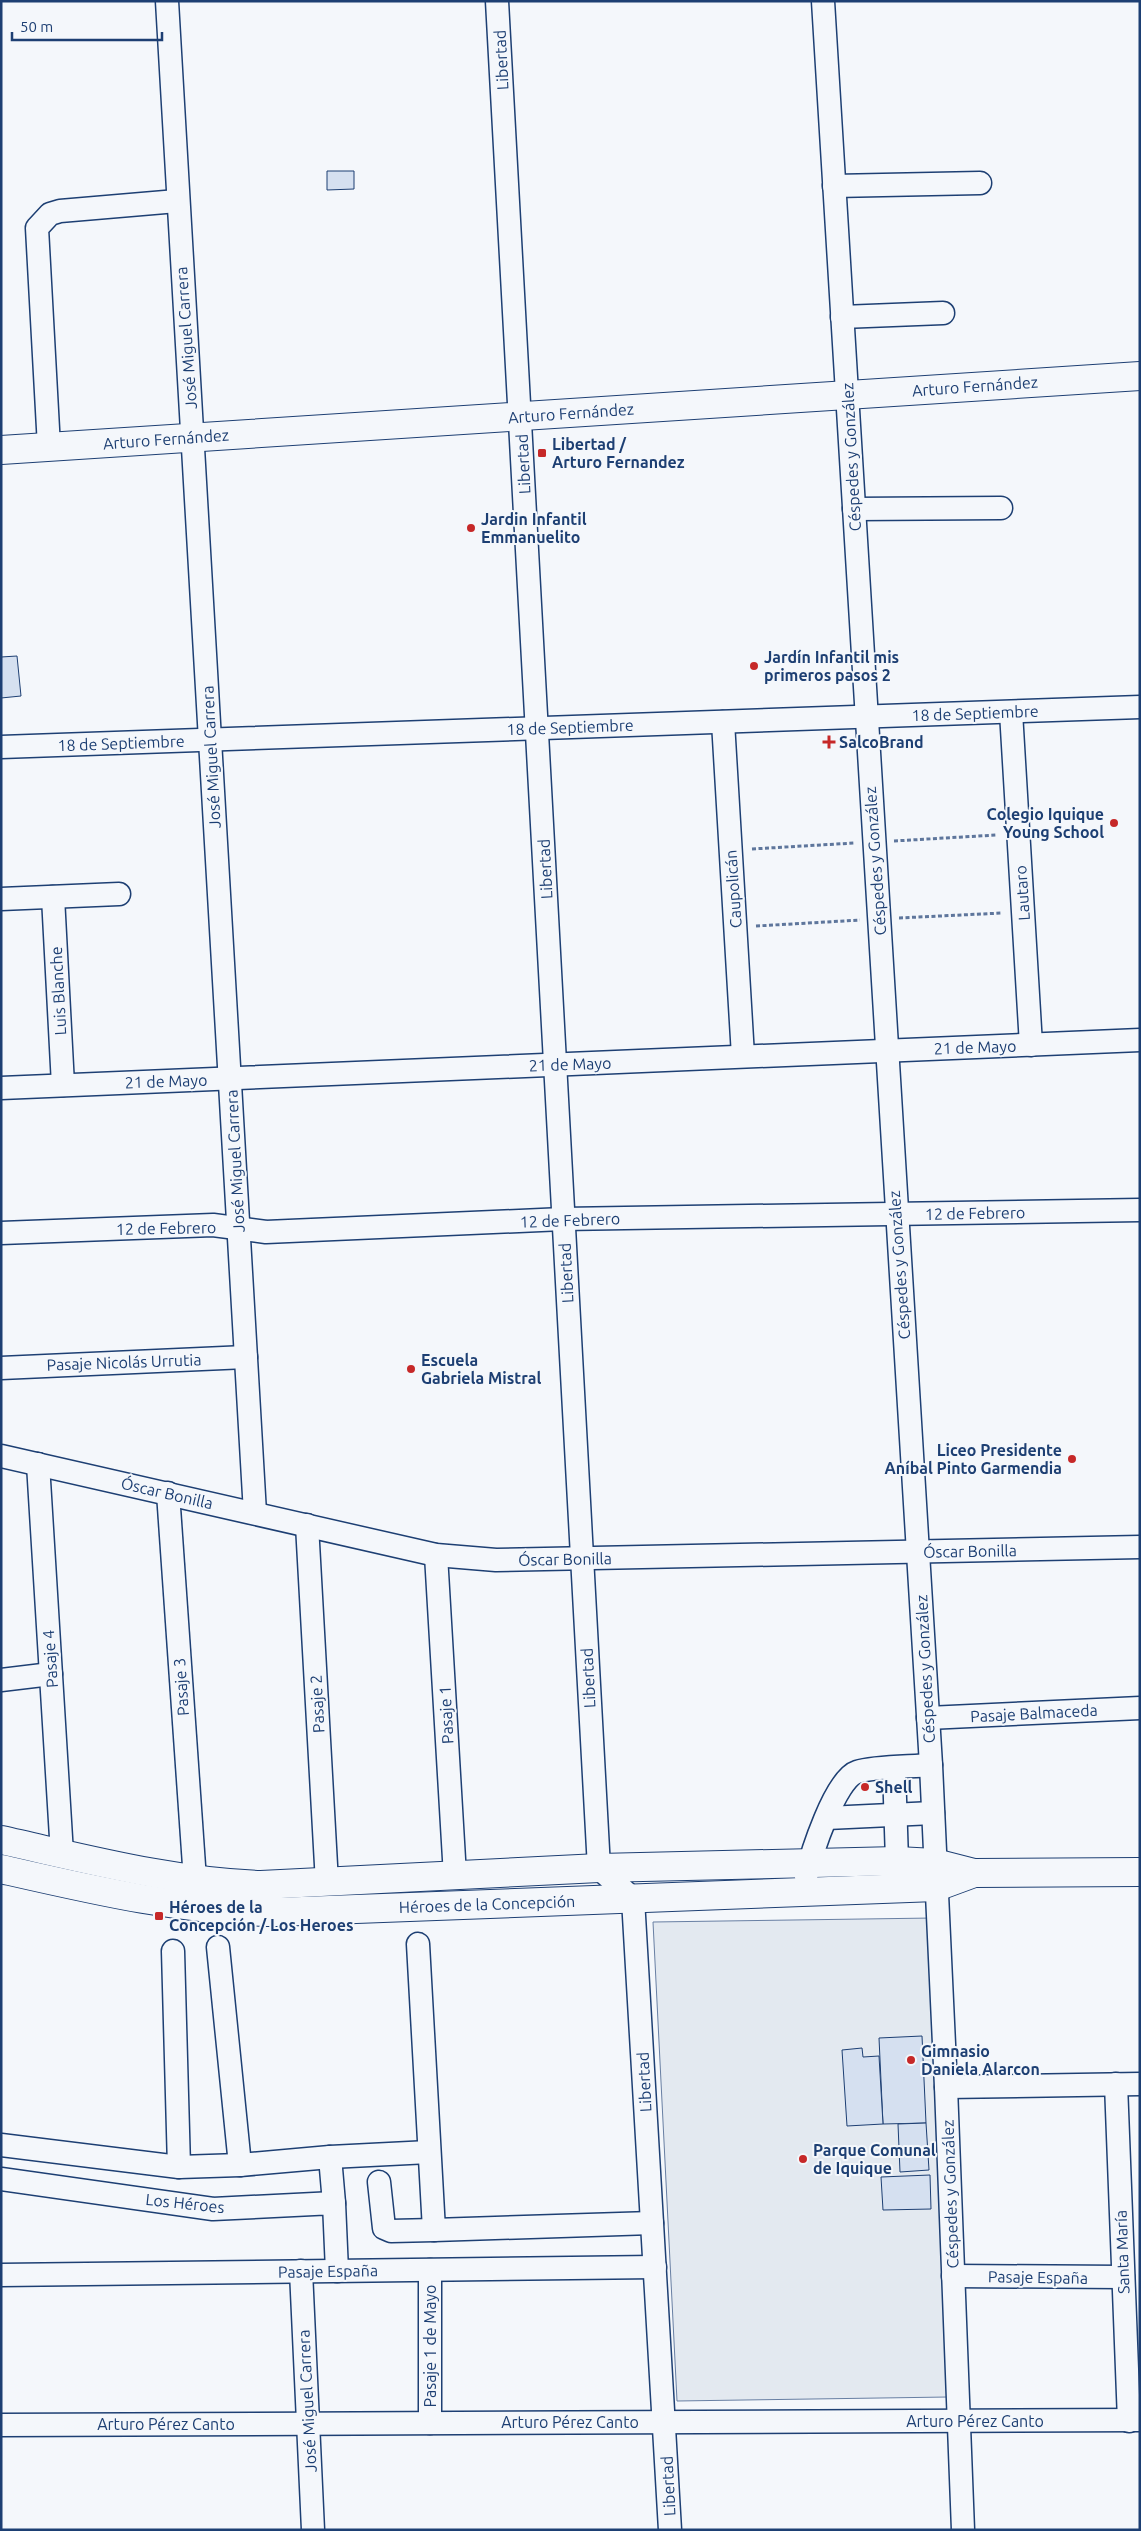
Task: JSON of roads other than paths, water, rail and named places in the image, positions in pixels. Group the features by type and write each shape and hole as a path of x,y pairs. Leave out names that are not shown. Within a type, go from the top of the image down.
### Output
{"main road":[{"name":"Arturo Fernández","path":"1,450 1140,376"},
{"name":"Héroes de la Concepción","path":"1,1840 154,1874 195,1880 261,1885 599,1868 897,1861 936,1875"},
{"name":"Héroes de la Concepción","path":"1,1868 147,1901 244,1912 803,1892 936,1875 974,1873 1140,1872"}],"street":[{"name":"José Miguel Carrera","path":"167,1 177,201 193,438 255,1513"},
{"name":"Libertad","path":"497,1 599,1868"},
{"name":"Céspedes y González","path":"823,1 931,1765 946,2087 963,2530"},
{"path":"834,186 980,182"},
{"path":"49,447 37,228 50,214 60,211 177,201"},
{"path":"842,317 943,314"},
{"path":"854,509 1001,508"},
{"name":"18 de Septiembre","path":"1,748 1140,707"},
{"name":"Lautaro","path":"1011,712 1031,1045"},
{"name":"Caupolicán","path":"723,722 743,1056"},
{"path":"1,899 119,894"},
{"name":"Luis Blanche","path":"53,897 63,1085"},
{"name":"21 de Mayo","path":"1,1088 1140,1040"},
{"name":"12 de Febrero","path":"1,1233 213,1225 266,1232 563,1219 1140,1210"},
{"name":"Pasaje Nicolás Urrutia","path":"1,1368 246,1357"},
{"name":"Óscar Bonilla","path":"1,1456 436,1555 496,1560 1140,1547"},
{"name":"Pasaje 4","path":"38,1464 62,1854"},
{"name":"Pasaje 3","path":"168,1493 195,1880"},
{"name":"Pasaje 2","path":"307,1525 327,1883"},
{"name":"Pasaje 1","path":"436,1555 455,1876"},
{"path":"1,1680 51,1674"},
{"name":"Pasaje Balmaceda","path":"928,1718 1140,1708"},
{"path":"803,1892 810,1863 839,1788 851,1776 857,1772 931,1765"},
{"path":"894,1768 897,1861"},
{"path":"827,1818 933,1813"},
{"path":"599,1868 633,1899"},
{"name":"Libertad","path":"633,1899 670,2530"},
{"path":"418,1944 434,2230"},
{"path":"218,1947 240,2165"},
{"path":"173,1951 180,2167"},
{"name":"Santa María","path":"1116,2084 1123,2277 1134,2420"},
{"path":"946,2087 1140,2084"},
{"path":"1,2145 180,2167 240,2165 330,2157 429,2152"},
{"path":"330,2157 337,2271"},
{"name":"Los Héroes","path":"1,2179 214,2209 334,2203"},
{"path":"379,2182 384,2228 391,2231 652,2223"},
{"name":"Pasaje España","path":"1,2275 655,2266"},
{"name":"Pasaje 1 de Mayo","path":"430,2270 430,2423"},
{"name":"José Miguel Carrera","path":"301,2271 313,2530"},
{"name":"Pasaje España","path":"953,2276 1123,2277"},
{"name":"Arturo Pérez Canto","path":"1,2425 1134,2420"}],"place":[{"name":"Libertad / Arturo Fernandez","path":"542,453"},
{"name":"Jardin Infantil Emmanuelito","path":"471,528"},
{"name":"Jardín Infantil mis primeros pasos 2","path":"754,666"},
{"name":"SalcoBrand","path":"829,742"},
{"name":"Colegio Iquique Young School","path":"1114,823"},
{"name":"Escuela Gabriela Mistral","path":"411,1369"},
{"name":"Liceo Presidente Aníbal Pinto Garmendia","path":"1072,1459"},
{"name":"Shell","path":"865,1787"},
{"name":"Héroes de la Concepción / Los Heroes","path":"159,1916"},
{"name":"Gimnasio Daniela Alarcon","path":"911,2060"},
{"name":"Parque Comunal de Iquique","path":"803,2159"}]}
